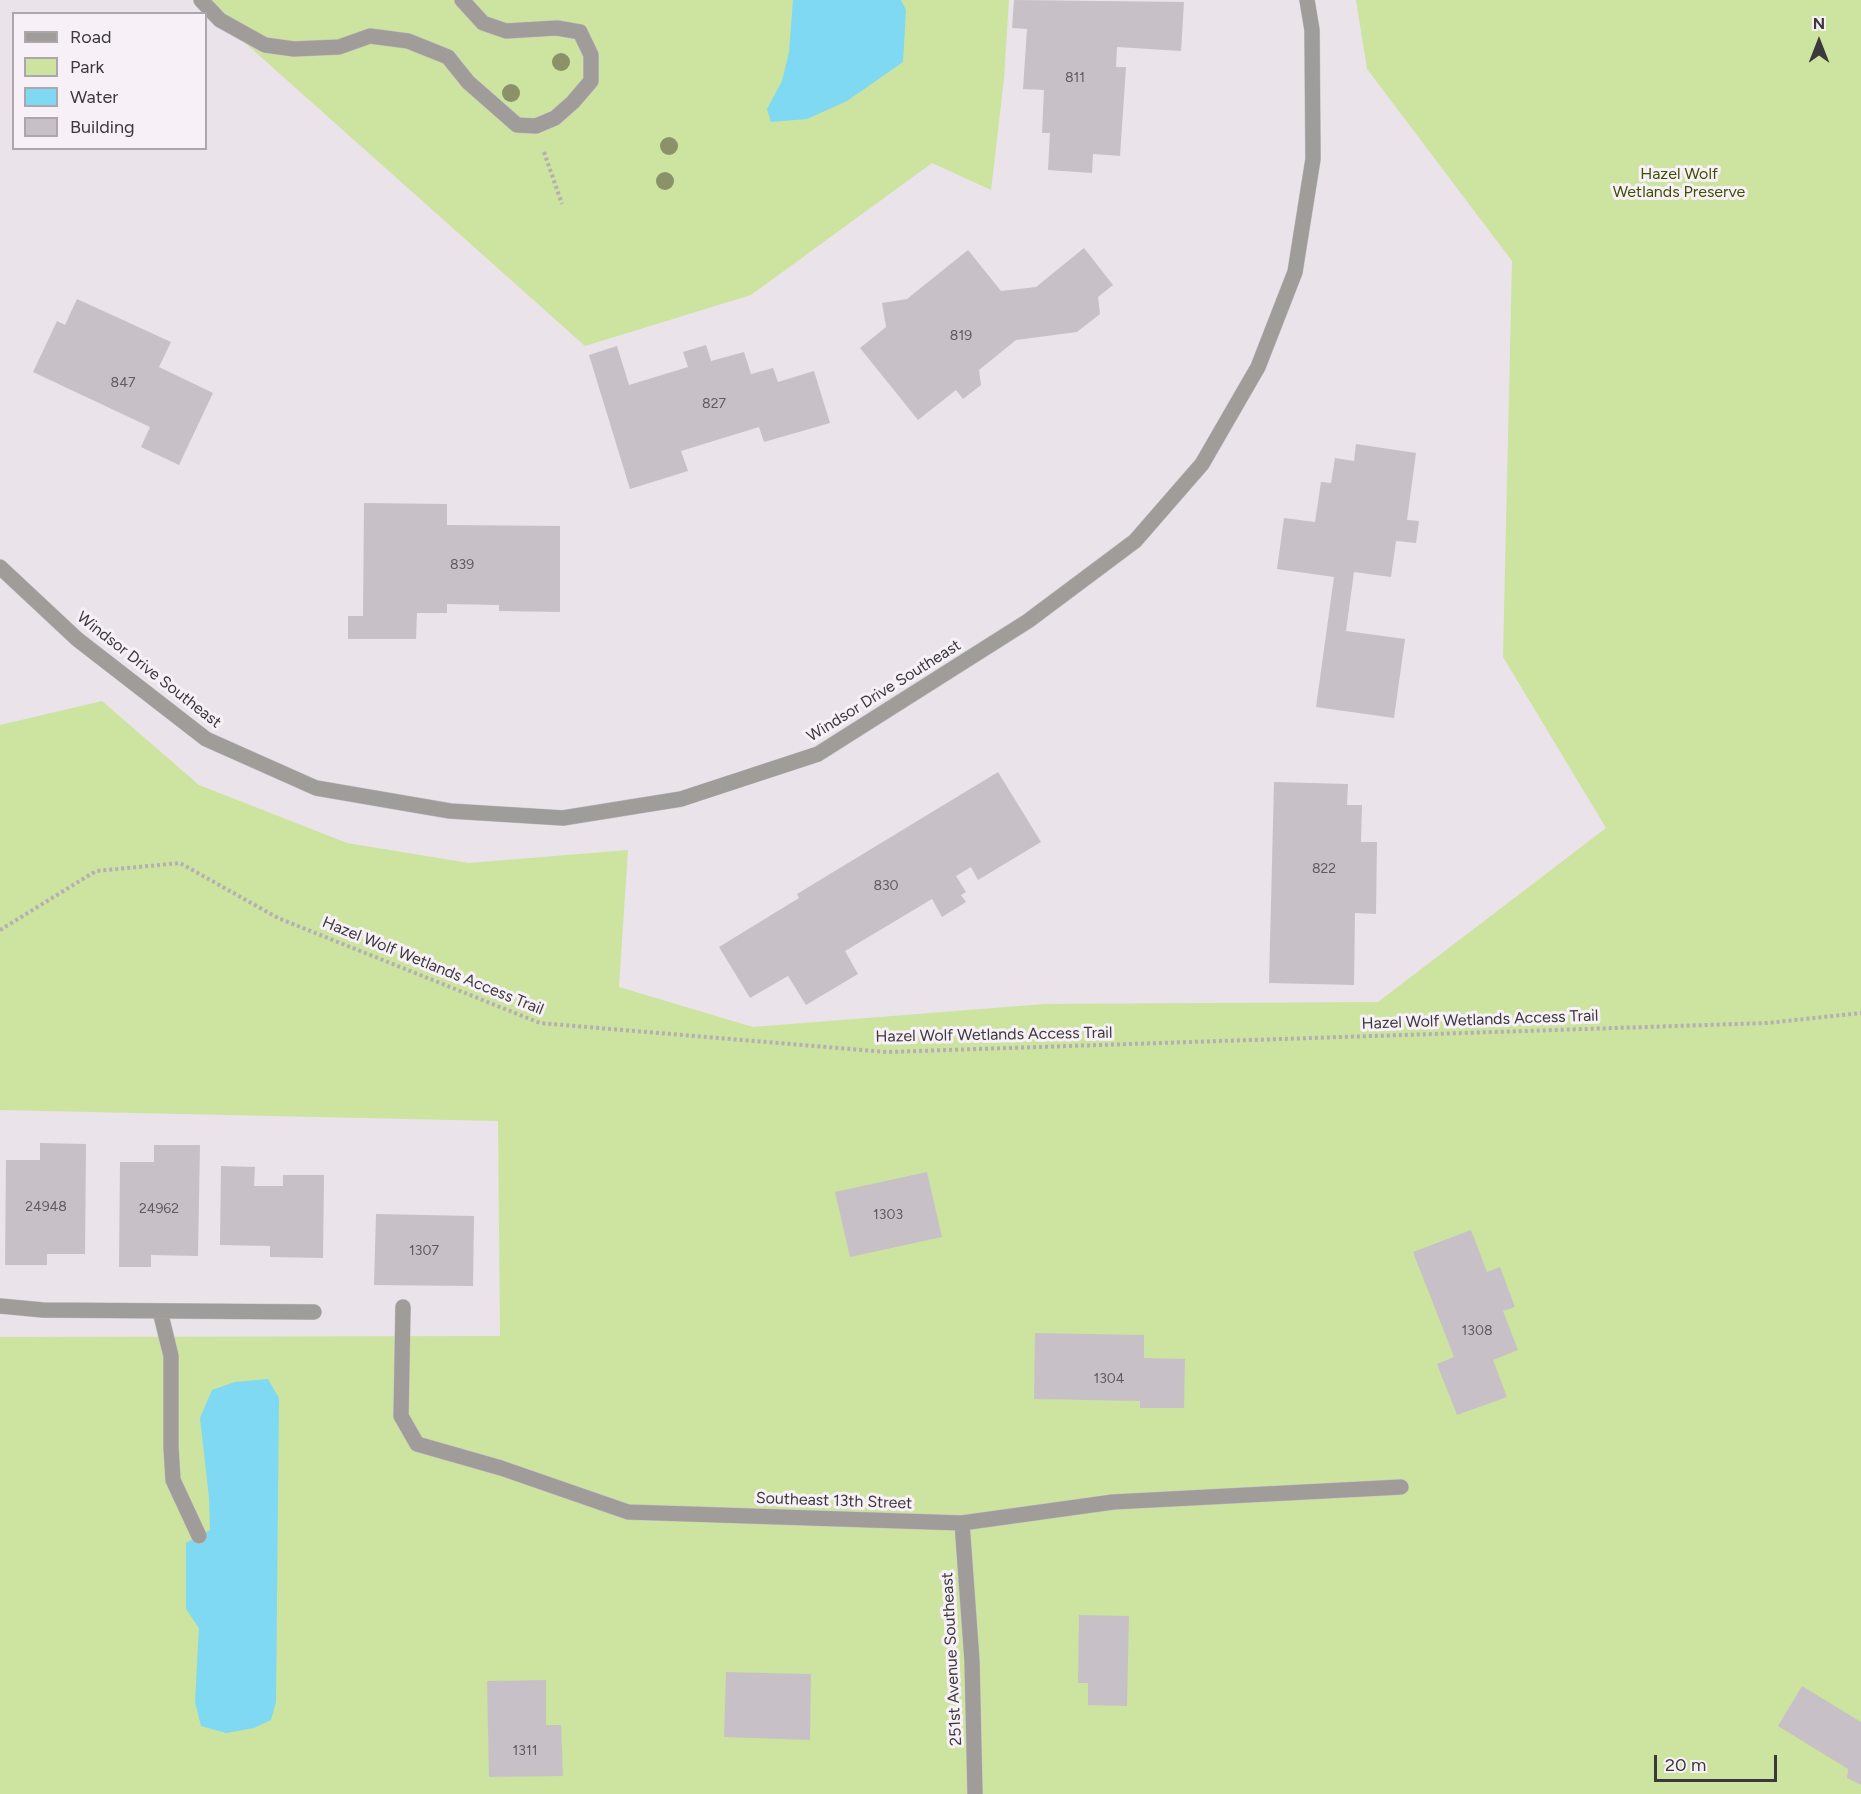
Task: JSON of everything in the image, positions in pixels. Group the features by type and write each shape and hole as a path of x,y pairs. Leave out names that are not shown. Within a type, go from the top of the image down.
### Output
{"street":[{"path":"201,0 220,20 265,45 294,50 339,47 370,36 408,41 448,57 468,81 517,125 536,126 555,118 591,81 591,55 580,32 557,28 506,31 483,23 462,0"},
{"name":"Windsor Drive Southeast","path":"0,567 78,639 207,740 316,788 450,811 563,818 681,799 818,754 1028,621 1126,548 1135,541 1202,464 1258,367 1295,272 1313,159 1312,30 1307,0"},
{"path":"0,1306 43,1310 314,1312"},
{"name":"Southeast 13th Street","path":"403,1307 401,1416 417,1444 501,1468 628,1512 962,1523 1113,1502 1401,1487"},
{"path":"160,1311 171,1356 173,1480 199,1536"},
{"name":"251st Avenue Southeast","path":"962,1523 972,1661 975,1794"}],"path":[{"path":"536,126 562,204"},
{"name":"Hazel Wolf Wetlands Access Trail","path":"0,930 96,871 180,863 278,918 540,1023 887,1052 1767,1023 1861,1013"}],"green space":[{"path":"197,0 1009,0 1004,79 991,190 932,163 751,295 585,346"},
{"name":"Hazel Wolf Wetlands Preserve","path":"1356,0 1861,0 1861,1794 0,1794 0,1337 500,1336 498,1121 0,1110 0,725 102,701 199,785 347,843 469,863 628,850 619,987 753,1027 1044,1004 1378,1002 1606,828 1503,657 1512,261 1367,69"}],"water":[{"path":"793,0 901,0 906,10 903,62 847,101 807,119 771,122 767,109 782,81 789,52"},
{"path":"268,1379 279,1398 276,1702 271,1720 254,1728 226,1733 201,1726 195,1702 199,1628 186,1609 186,1543 210,1530 209,1498 200,1418 212,1390 235,1382"}],"building":[{"path":"1014,0 1184,2 1181,51 1117,47 1116,67 1126,67 1120,156 1093,154 1092,173 1048,170 1050,133 1042,133 1044,90 1023,89 1027,29 1012,28"},
{"path":"1084,248 1113,285 1098,297 1100,314 1077,332 1016,340 979,370 981,385 963,399 956,390 918,420 860,348 886,327 882,303 907,299 968,250 1001,291 1036,287"},
{"path":"77,299 171,342 159,367 213,393 179,465 141,447 150,427 33,372 57,321 65,325"},
{"path":"706,345 711,361 744,352 751,374 773,368 778,382 814,371 830,423 764,442 759,427 681,451 688,471 630,489 589,355 617,346 629,385 688,367 683,352"},
{"path":"1356,444 1416,453 1407,520 1419,521 1416,543 1396,541 1391,577 1354,572 1346,631 1405,639 1394,718 1316,707 1334,577 1277,569 1284,518 1315,522 1321,482 1331,483 1335,458 1354,461"},
{"path":"364,503 447,504 447,525 560,526 560,612 499,611 499,605 447,604 447,613 417,613 416,639 348,639 348,616 363,616"},
{"path":"998,772 1041,842 978,880 971,867 956,876 966,892 961,895 966,902 942,917 932,899 845,951 858,974 806,1005 788,976 750,998 719,947 799,898 797,894"},
{"path":"1274,782 1348,784 1347,805 1362,805 1361,842 1377,842 1376,914 1355,913 1354,985 1269,983"},
{"path":"40,1143 86,1144 85,1254 47,1254 47,1265 5,1265 6,1160 40,1160"},
{"path":"154,1145 200,1145 198,1256 151,1255 151,1267 119,1267 120,1162 154,1162"},
{"path":"221,1166 255,1167 254,1186 283,1186 283,1175 324,1175 323,1258 270,1257 270,1246 220,1245"},
{"path":"927,1172 942,1237 850,1257 835,1192"},
{"path":"376,1214 474,1216 473,1286 374,1285"},
{"path":"1471,1230 1487,1272 1500,1267 1515,1307 1503,1311 1518,1350 1493,1360 1507,1397 1457,1415 1437,1364 1454,1357 1413,1252"},
{"path":"1035,1333 1144,1335 1144,1358 1185,1359 1184,1408 1140,1408 1140,1401 1034,1399"},
{"path":"1079,1615 1129,1616 1127,1706 1088,1705 1088,1683 1078,1683"},
{"path":"726,1672 811,1674 810,1740 724,1737"},
{"path":"546,1680 546,1725 561,1725 563,1776 489,1777 487,1681"},
{"path":"1802,1686 1861,1722 1861,1785 1847,1778 1848,1769 1778,1726"}]}
